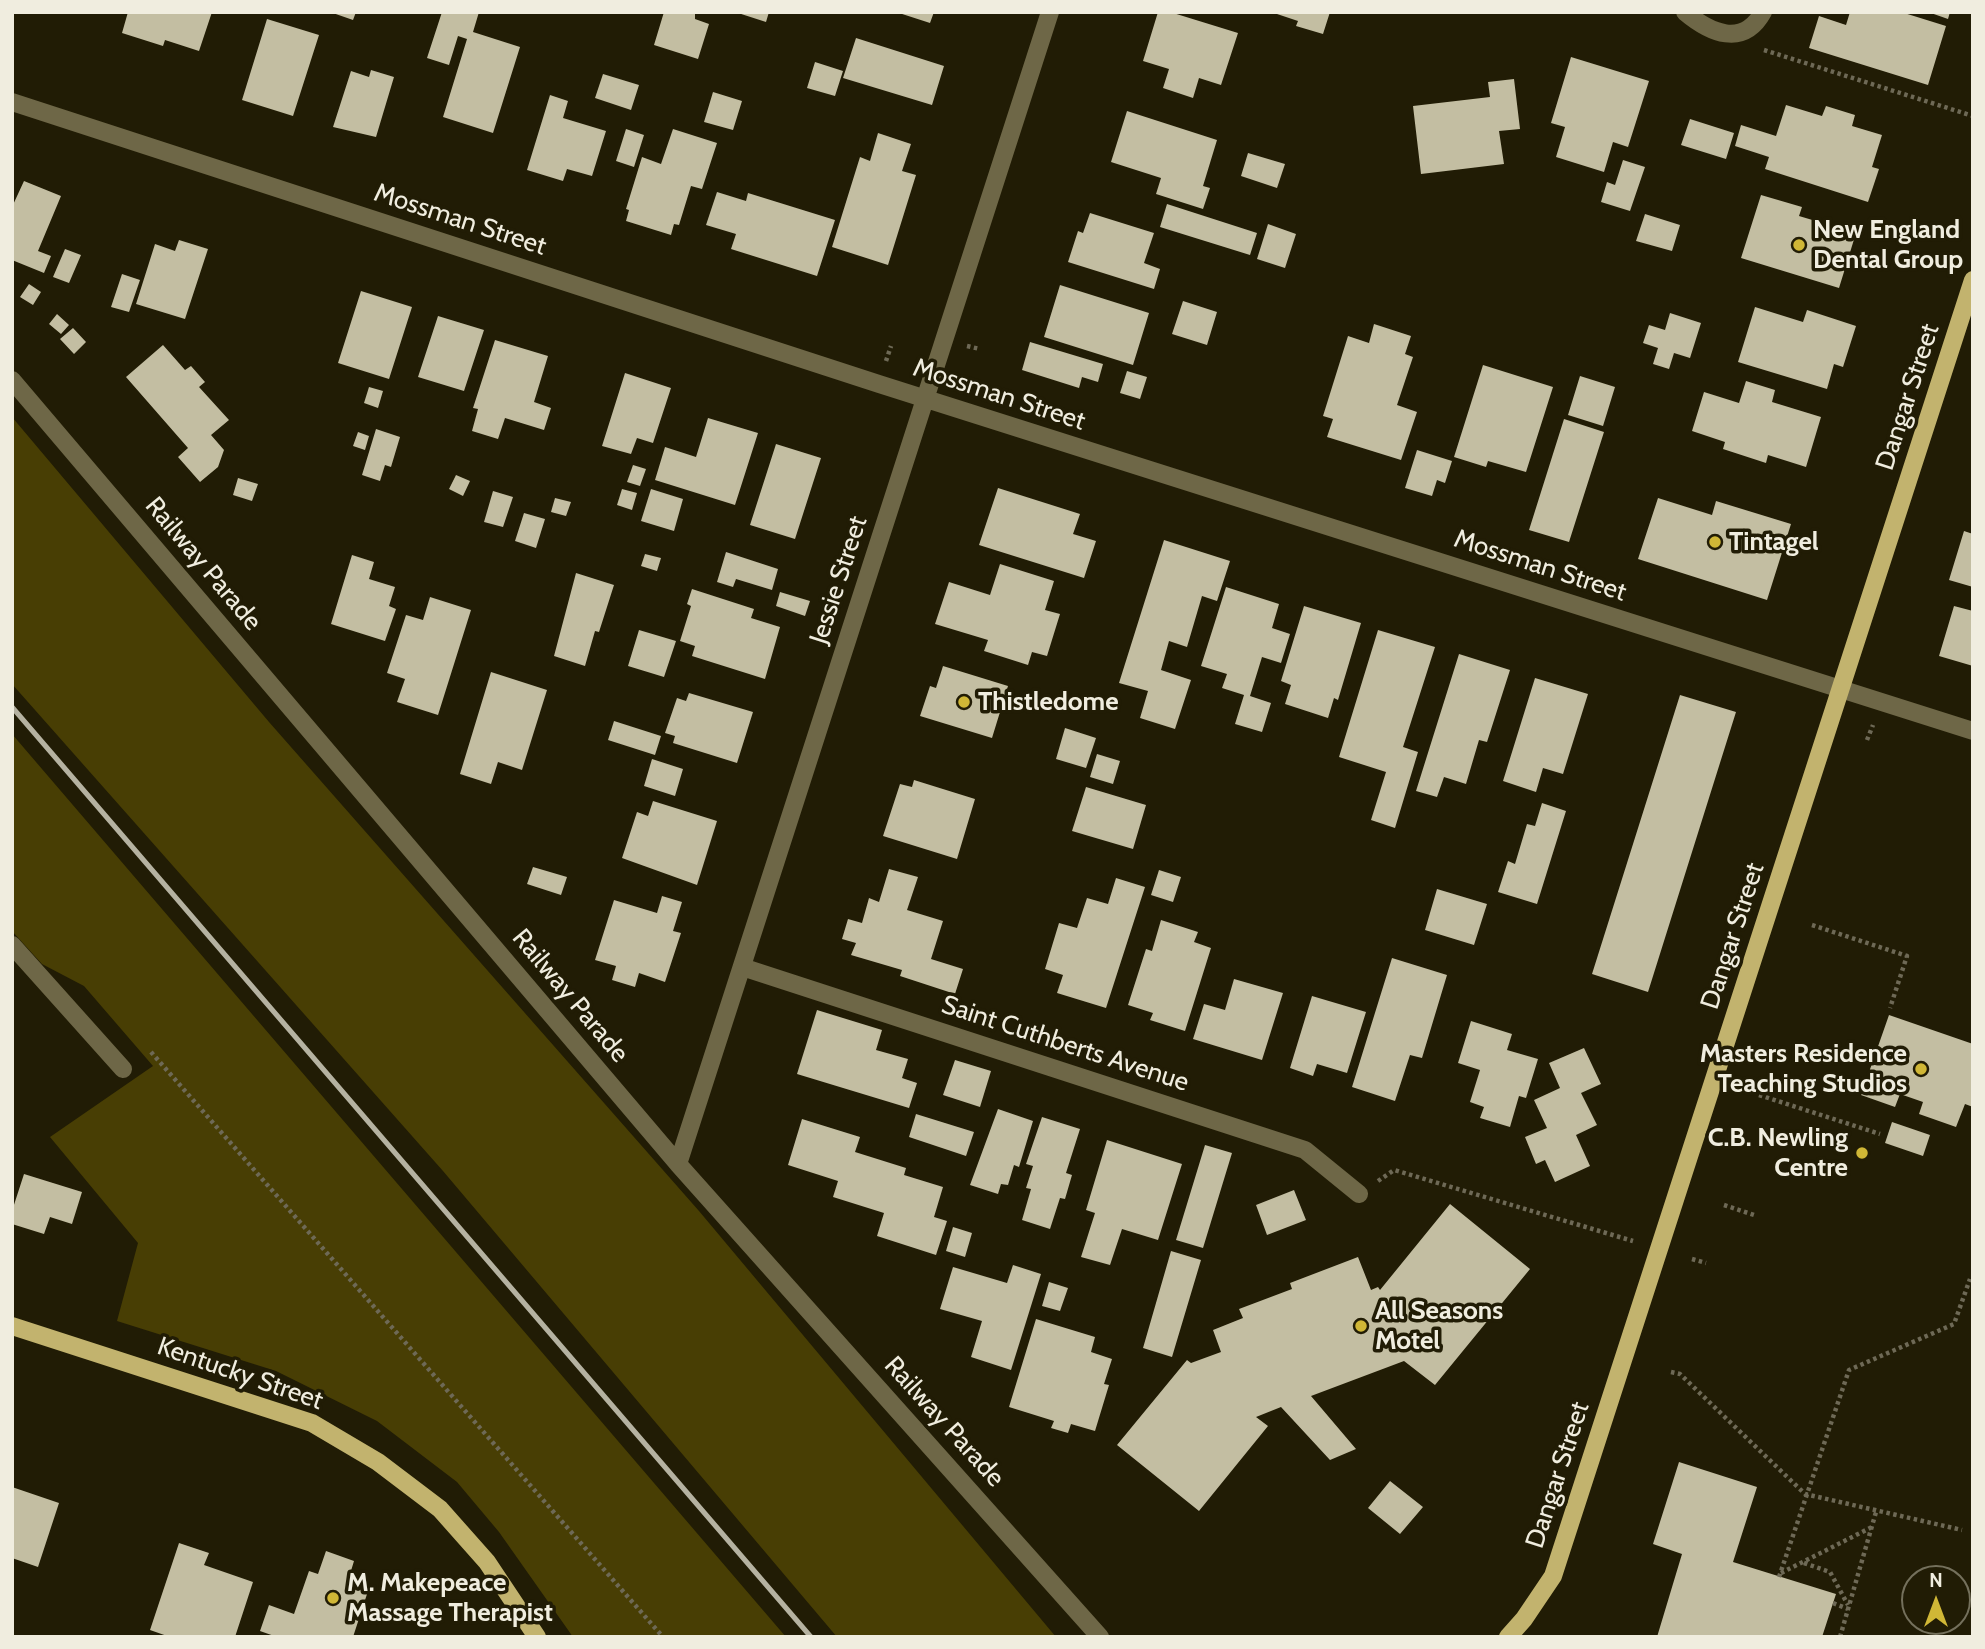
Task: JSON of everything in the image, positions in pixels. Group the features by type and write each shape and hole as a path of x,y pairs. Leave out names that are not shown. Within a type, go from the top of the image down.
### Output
{"main road":[{"name":"Dangar Street","path":"1508,1637 1524,1619 1553,1576 1973,280"},
{"name":"Kentucky Street","path":"12,1326 312,1423 356,1449 440,1509 486,1562 537,1637"}],"street":[{"name":"Jessie Street","path":"678,1164 1049,12"},
{"path":"1685,12 1713,32 1727,35 1742,33 1754,26 1763,12"},
{"name":"Mossman Street","path":"12,102 925,399 1973,731"},
{"name":"Railway Parade","path":"12,380 678,1164 1100,1637"},
{"path":"12,945 123,1069"},
{"name":"Saint Cuthberts Avenue","path":"742,967 1305,1150 1359,1194"}],"path":[{"path":"1761,43 1765,51 1973,116"},
{"path":"1812,925 1907,956 1890,1009"},
{"path":"151,1052 663,1637"},
{"path":"1759,1095 1880,1134"},
{"path":"1394,1170 1633,1241"},
{"path":"1724,1205 1754,1214"},
{"path":"1692,1259 1706,1263"},
{"path":"1872,1527 1780,1575 1805,1494 1849,1370 1954,1324 1970,1279"},
{"path":"1671,1372 1681,1374 1805,1494 1962,1530"},
{"path":"1840,1637 1875,1512"},
{"path":"1803,1563 1830,1572 1848,1607"},
{"path":"1833,1603 1848,1607"}],"shaded area":[{"path":"12,417 269,722 699,1211 1056,1637 837,1637 443,1171 12,684"},
{"path":"12,734 786,1637 573,1637 499,1532 457,1482 377,1421 276,1371 117,1321 138,1243 50,1137 153,1066 84,986 42,964 12,931"}],"building":[{"path":"128,12 212,12 199,51 165,40 163,46 122,33"},
{"path":"330,12 356,12 353,20"},
{"path":"442,12 479,12 473,32 520,47 493,133 443,117 467,39 458,36 449,65 427,58"},
{"path":"664,12 695,12 695,19 709,24 698,59 654,45"},
{"path":"735,12 769,12 766,22"},
{"path":"896,12 934,12 930,23"},
{"path":"1158,12 1170,12 1238,33 1221,85 1199,78 1193,98 1163,88 1169,69 1143,61"},
{"path":"1271,12 1330,12 1323,34 1296,26 1298,21"},
{"path":"1850,12 1901,12 1946,26 1928,85 1809,48 1819,16 1846,25"},
{"path":"1928,12 1950,12 1948,19"},
{"path":"267,19 319,35 293,116 242,100"},
{"path":"856,38 944,66 932,105 843,78"},
{"path":"1571,57 1649,81 1628,147 1613,142 1604,172 1556,157 1565,127 1551,123"},
{"path":"815,62 843,71 835,96 807,88"},
{"path":"371,70 394,77 376,137 333,127 351,71 369,77"},
{"path":"603,74 639,85 631,110 595,98"},
{"path":"1514,79 1520,129 1499,131 1504,164 1421,174 1413,106 1490,97 1488,82"},
{"path":"713,92 742,101 733,130 704,122"},
{"path":"550,95 568,101 563,118 606,131 592,176 567,169 563,181 527,170"},
{"path":"1786,105 1822,116 1826,106 1855,115 1852,126 1882,135 1872,167 1879,169 1868,202 1765,169 1769,157 1735,146 1741,125 1776,136"},
{"path":"1127,111 1217,140 1203,186 1210,188 1203,209 1156,194 1161,178 1111,162"},
{"path":"1690,119 1734,133 1726,159 1681,145"},
{"path":"626,129 644,135 634,167 616,161"},
{"path":"673,129 717,143 702,189 691,186 679,225 674,224 671,235 626,221 629,210 626,209 642,157 661,164"},
{"path":"878,133 911,144 902,171 916,175 888,265 832,247 860,157 870,161"},
{"path":"1248,153 1285,164 1277,188 1241,176"},
{"path":"1623,160 1645,167 1630,211 1601,202 1607,182 1615,185"},
{"path":"24,181 61,196 38,251 51,256 44,273 12,260 12,207"},
{"path":"717,192 746,201 748,193 835,220 817,276 731,249 736,234 706,225"},
{"name":"New England Dental Group","path":"1761,195 1802,207 1799,216 1856,233 1839,288 1741,258"},
{"path":"1167,204 1257,233 1250,255 1160,227"},
{"path":"1090,213 1154,233 1144,263 1160,269 1154,289 1068,262 1078,231 1083,233"},
{"path":"1645,214 1680,225 1672,251 1636,241"},
{"path":"1268,224 1296,234 1285,268 1257,259"},
{"path":"179,240 208,249 185,319 136,304 155,244 175,251"},
{"path":"65,249 81,255 69,283 53,277"},
{"path":"122,274 140,280 129,312 111,307"},
{"path":"29,284 41,292 33,305 20,297"},
{"path":"1060,285 1149,313 1133,365 1044,337"},
{"path":"361,291 412,307 389,379 338,363"},
{"path":"1183,301 1217,312 1207,345 1172,334"},
{"path":"1755,307 1803,322 1807,310 1856,326 1843,367 1834,364 1827,389 1738,362"},
{"path":"1670,313 1701,323 1690,358 1674,353 1669,369 1653,364 1658,348 1643,343 1649,325 1665,330"},
{"path":"57,314 69,325 61,334 49,324"},
{"path":"438,316 484,330 464,391 418,377"},
{"path":"1374,324 1411,336 1405,354 1413,357 1397,405 1417,412 1401,460 1327,437 1333,419 1323,416 1348,336 1369,343"},
{"path":"73,328 86,342 74,354 60,339"},
{"path":"495,340 548,356 534,402 551,408 544,430 505,418 498,439 472,431 478,409 473,408"},
{"path":"1030,342 1103,364 1098,382 1082,377 1079,388 1022,370"},
{"path":"163,345 185,370 191,366 205,382 199,387 229,420 211,435 224,450 218,467 200,482 178,457 188,448 126,377"},
{"path":"1483,365 1553,387 1526,472 1488,461 1486,467 1454,457"},
{"path":"1127,371 1147,377 1140,399 1120,393"},
{"path":"625,373 671,388 653,443 637,438 631,454 602,446"},
{"path":"1580,376 1615,387 1603,426 1568,415"},
{"path":"1746,381 1775,390 1772,402 1821,417 1806,467 1768,455 1766,463 1723,449 1725,442 1692,431 1704,392 1739,403"},
{"path":"369,387 383,391 378,408 364,403"},
{"path":"708,418 758,433 735,505 655,480 665,447 696,457"},
{"path":"1564,419 1604,432 1569,542 1529,530"},
{"path":"376,429 400,437 391,467 385,465 380,481 362,475"},
{"path":"358,432 369,436 365,450 353,446"},
{"path":"776,444 821,458 795,539 750,525"},
{"path":"1417,450 1452,461 1445,483 1437,480 1432,496 1405,488"},
{"path":"633,465 646,469 640,486 627,482"},
{"path":"456,475 470,481 463,496 449,489"},
{"path":"238,478 258,484 252,501 233,495"},
{"path":"998,488 1080,514 1073,534 1096,541 1084,578 979,545"},
{"path":"622,489 637,493 632,510 617,505"},
{"path":"651,489 683,499 674,531 641,521"},
{"path":"493,491 513,497 503,527 484,522"},
{"path":"555,498 571,502 566,516 551,512"},
{"name":"Tintagel","path":"1658,498 1712,515 1716,501 1791,524 1767,600 1638,559"},
{"path":"524,513 545,519 536,548 515,541"},
{"path":"1964,531 1973,534 1973,587 1949,580"},
{"path":"1164,540 1230,561 1217,601 1202,596 1187,647 1169,641 1161,670 1191,680 1175,729 1140,718 1148,691 1119,683"},
{"path":"726,552 778,569 772,590 736,579 733,587 717,582"},
{"path":"645,554 661,558 657,571 641,566"},
{"path":"352,555 374,562 369,579 395,587 389,606 396,609 385,641 331,624"},
{"path":"1000,564 1054,581 1045,610 1060,614 1047,656 1032,652 1028,665 984,651 988,640 935,624 949,582 990,595"},
{"path":"576,573 614,585 599,632 595,631 585,666 554,656"},
{"path":"1226,587 1279,604 1272,628 1290,634 1281,663 1262,657 1250,696 1271,703 1262,732 1235,724 1244,695 1222,688 1227,674 1201,666"},
{"path":"692,589 754,609 751,618 780,627 765,679 692,656 695,646 680,641 691,606 687,604"},
{"path":"780,592 810,601 805,616 776,606"},
{"path":"430,597 471,610 438,715 397,702 405,679 387,673 406,615 423,620"},
{"path":"1304,606 1361,623 1338,700 1334,698 1328,718 1285,704 1291,685 1281,681"},
{"path":"1954,606 1973,611 1973,666 1939,656"},
{"path":"639,630 676,641 664,677 628,666"},
{"path":"1378,630 1435,647 1403,747 1418,752 1395,828 1371,820 1386,772 1339,757"},
{"path":"1459,654 1510,670 1487,742 1479,740 1466,784 1444,777 1437,797 1416,791"},
{"name":"Thistledome","path":"943,666 1008,686 992,738 920,716 930,686 936,688"},
{"path":"491,672 547,690 522,770 498,762 491,784 460,774"},
{"path":"1535,678 1588,694 1563,774 1543,768 1536,792 1503,781"},
{"path":"689,693 753,712 737,763 673,743 675,736 665,733 677,698 686,701"},
{"path":"1680,695 1736,712 1648,992 1592,974"},
{"path":"614,721 661,736 655,755 608,740"},
{"path":"1065,728 1096,738 1086,768 1056,759"},
{"path":"1097,754 1120,761 1113,784 1090,777"},
{"path":"652,759 683,769 675,796 644,786"},
{"path":"914,780 975,799 957,859 883,836 900,784 912,787"},
{"path":"1086,787 1146,805 1133,849 1072,831"},
{"path":"653,801 717,821 697,885 622,858 637,812 648,816"},
{"path":"1542,803 1566,811 1537,904 1498,892 1508,861 1515,864 1527,824 1535,826"},
{"path":"533,867 567,877 561,895 527,884"},
{"path":"889,869 918,877 907,910 943,921 931,959 963,969 955,994 900,976 902,970 851,955 856,943 842,939 848,919 862,923 869,898 879,902"},
{"path":"1159,870 1181,877 1173,902 1151,895"},
{"path":"1116,878 1145,887 1106,1008 1057,993 1063,975 1045,969 1059,923 1077,928 1087,898 1108,904"},
{"path":"1437,889 1487,904 1474,945 1425,930"},
{"path":"662,896 682,902 673,931 681,933 665,982 639,973 635,987 612,980 616,966 595,960 614,900 657,913"},
{"path":"1161,920 1198,932 1194,942 1211,948 1185,1031 1150,1020 1153,1013 1128,1005 1146,949 1152,951"},
{"path":"1392,958 1447,975 1422,1058 1410,1055 1395,1101 1352,1087"},
{"path":"1234,979 1283,993 1262,1060 1193,1039 1204,1004 1225,1010"},
{"path":"1312,996 1366,1012 1347,1073 1317,1064 1313,1076 1290,1068"},
{"path":"817,1010 882,1030 876,1050 908,1059 902,1078 917,1083 909,1108 797,1074"},
{"name":"Masters Residence Teaching Studios","path":"1889,1015 1973,1044 1973,1107 1965,1104 1956,1127 1919,1114 1923,1102 1900,1094 1895,1107 1861,1095"},
{"path":"1471,1021 1512,1034 1507,1050 1538,1059 1526,1098 1519,1096 1510,1127 1480,1118 1484,1107 1470,1102 1480,1070 1458,1063"},
{"path":"1584,1048 1601,1084 1581,1093 1597,1125 1576,1135 1590,1166 1555,1182 1545,1160 1536,1164 1525,1137 1547,1128 1534,1100 1560,1088 1549,1063"},
{"path":"955,1060 991,1071 980,1107 943,1095"},
{"path":"998,1109 1033,1121 1019,1167 1014,1165 1008,1185 1001,1184 998,1194 970,1185"},
{"path":"916,1114 974,1132 966,1156 909,1137"},
{"path":"1042,1117 1080,1129 1066,1173 1072,1175 1065,1199 1060,1198 1050,1229 1022,1220 1031,1189 1026,1188 1033,1166 1026,1164"},
{"path":"802,1119 860,1137 855,1152 906,1168 904,1175 943,1187 934,1217 947,1221 936,1255 877,1236 884,1213 833,1197 838,1181 788,1165"},
{"path":"1892,1122 1930,1135 1923,1156 1885,1143"},
{"path":"1107,1140 1182,1164 1158,1240 1122,1229 1110,1265 1081,1257 1095,1213 1086,1210"},
{"path":"1205,1145 1232,1153 1203,1248 1176,1240"},
{"path":"24,1174 82,1192 72,1224 50,1217 44,1234 12,1224 12,1211"},
{"path":"1294,1190 1306,1220 1267,1235 1256,1205"},
{"path":"1450,1204 1530,1269 1435,1385 1404,1361 1311,1396 1356,1449 1330,1460 1281,1407 1256,1417 1268,1426 1199,1511 1117,1445 1187,1360 1191,1363 1221,1352 1213,1330 1243,1318 1239,1309 1292,1289 1290,1283 1358,1257 1371,1290 1378,1287 1380,1290"},
{"path":"953,1227 972,1233 965,1257 946,1251"},
{"path":"1171,1251 1201,1260 1172,1357 1143,1348"},
{"path":"1013,1265 1041,1274 1011,1370 971,1357 982,1321 940,1309 953,1267 1007,1283"},
{"path":"1049,1282 1068,1288 1060,1311 1042,1306"},
{"path":"1036,1319 1095,1337 1091,1352 1112,1359 1104,1384 1109,1385 1095,1431 1071,1424 1068,1433 1051,1428 1054,1421 1009,1407"},
{"path":"1679,1462 1757,1487 1733,1562 1836,1594 1822,1637 1657,1637 1682,1554 1653,1544"},
{"path":"1390,1481 1423,1507 1400,1534 1368,1508"},
{"path":"12,1487 59,1503 38,1567 12,1558"},
{"path":"179,1543 209,1553 204,1565 253,1582 235,1637 170,1637 150,1630"},
{"name":"M. Makepeace Massage Therapist","path":"326,1551 354,1561 347,1584 368,1591 353,1637 277,1637 260,1631 269,1605 294,1614 309,1571 318,1574"}],"railway":[{"path":"12,707 811,1637"}],"place":[{"name":"New England Dental Group","path":"1799,245"},
{"name":"Tintagel","path":"1715,542"},
{"name":"Thistledome","path":"964,702"},
{"name":"Masters Residence Teaching Studios","path":"1921,1069"},
{"name":"C.B. Newling Centre","path":"1862,1153"},
{"name":"All Seasons Motel","path":"1361,1326"},
{"name":"M. Makepeace Massage Therapist","path":"333,1598"}]}
